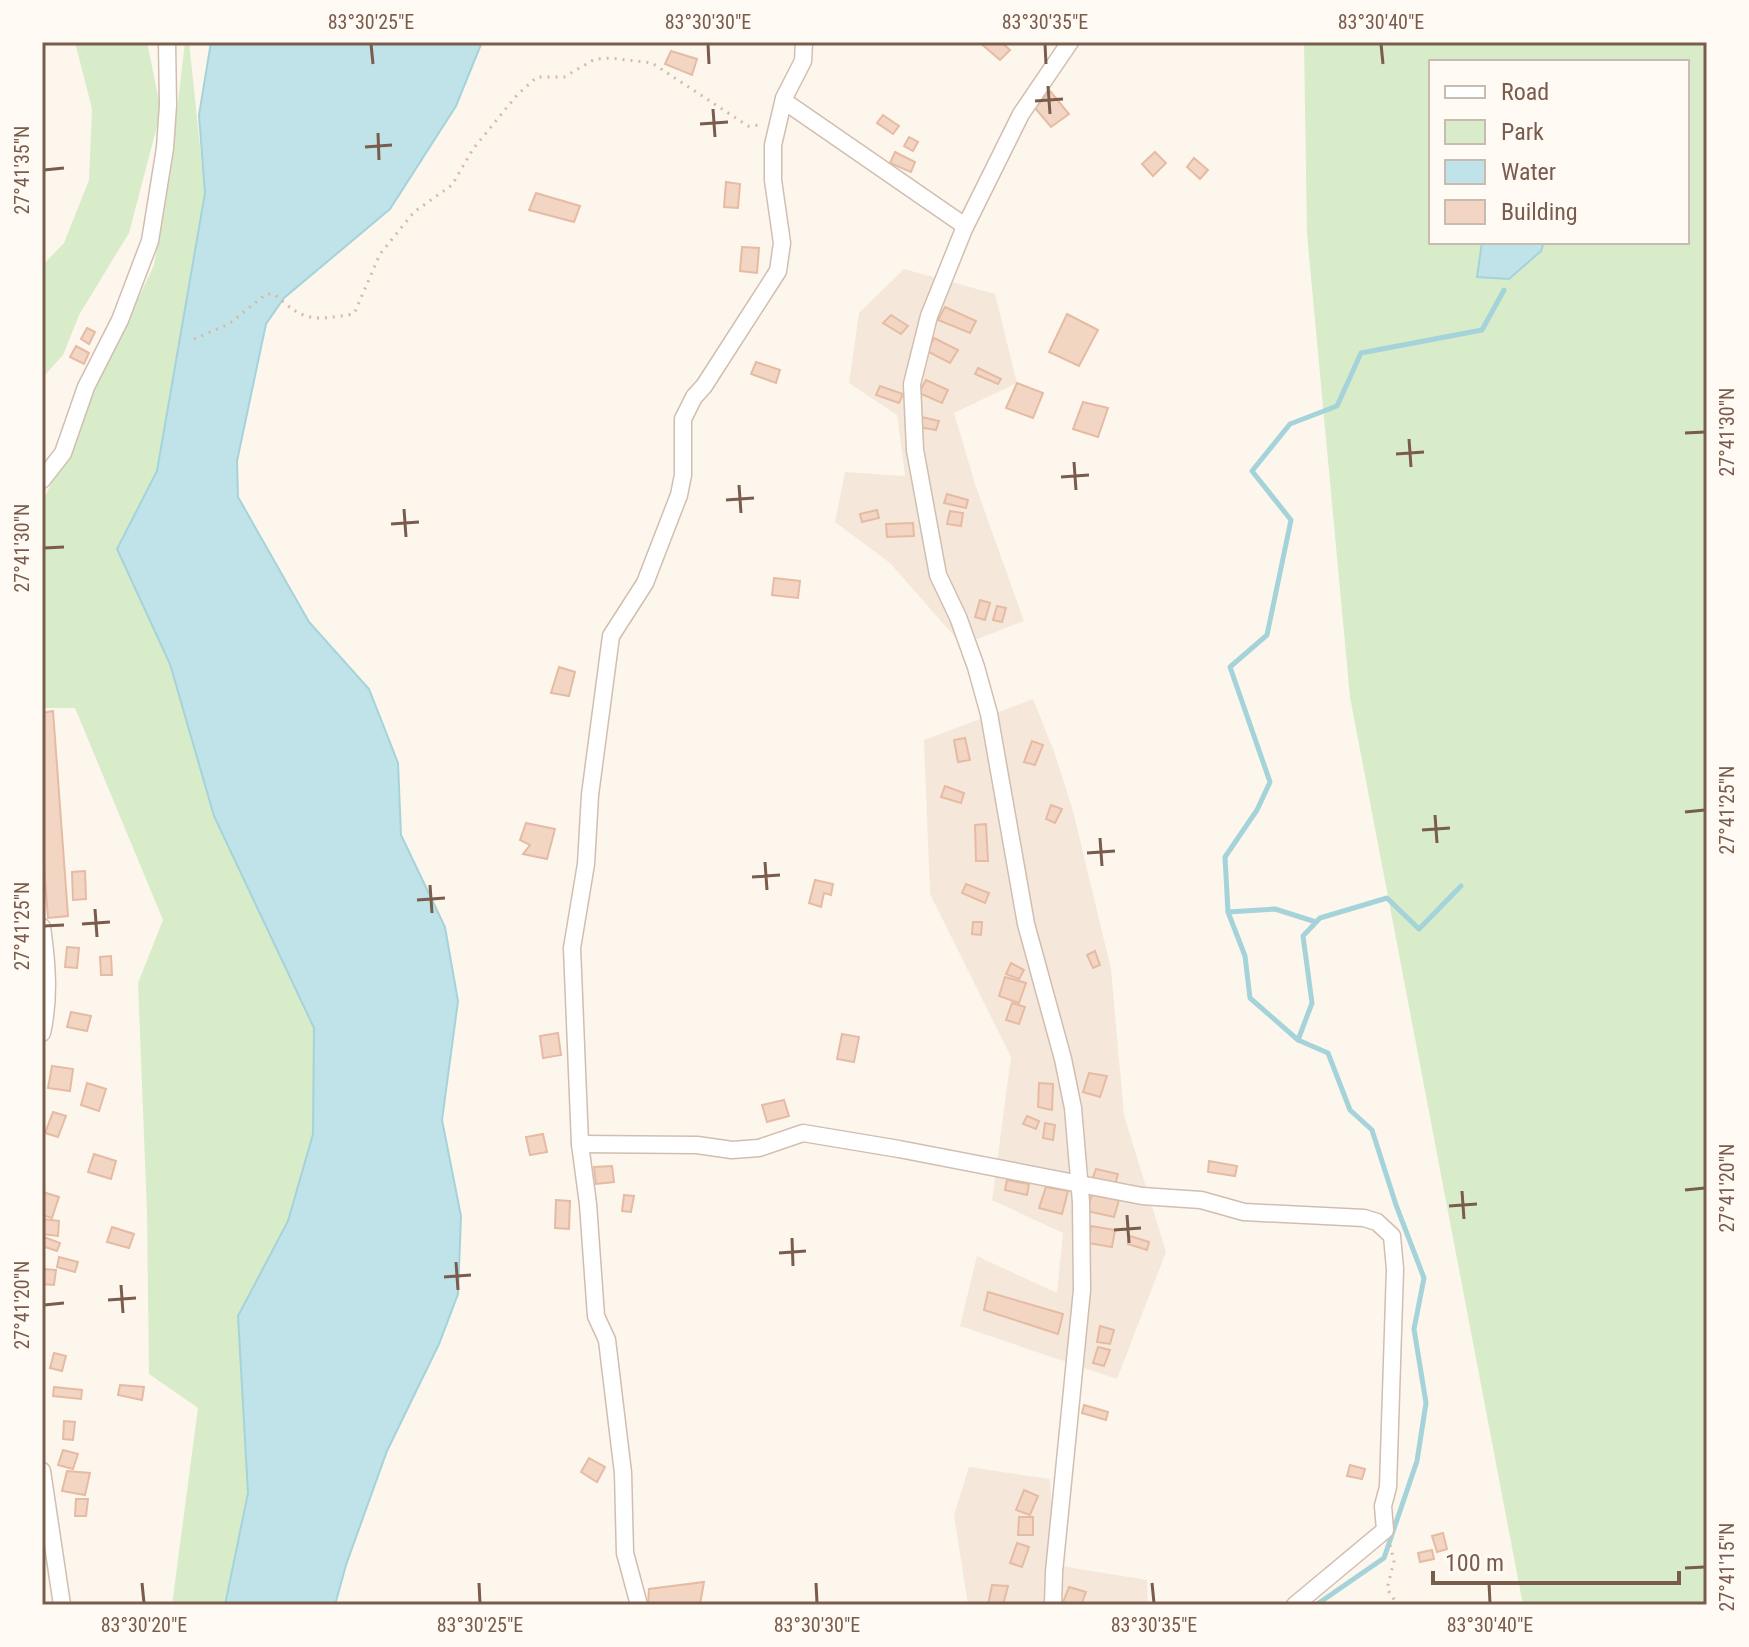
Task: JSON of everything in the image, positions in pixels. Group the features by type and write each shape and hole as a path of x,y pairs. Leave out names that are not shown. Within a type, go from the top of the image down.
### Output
{"street":[{"path":"42,480 63,453 86,387 120,320 150,241 165,148 167,42"},
{"path":"639,1605 625,1553 623,1473 607,1340 596,1316 588,1204 580,1144 572,948 586,864 590,795 611,636 645,583 679,495 683,475 683,419 694,397 778,271 782,243 773,145 784,101 803,61 804,42"},
{"path":"1053,1605 1082,1290 1080,1185 1073,1108 1063,1059 1026,924 989,714 958,617 938,575 915,450 912,384 944,274 965,226 1021,114 1070,42"},
{"path":"784,101 965,226"},
{"path":"42,927 47,965 46,1017 42,1033"},
{"path":"580,1144 697,1145 746,1149 759,1148 803,1133 1142,1196 1201,1200 1244,1212 1364,1218 1377,1222 1392,1236 1395,1269 1388,1487 1383,1506 1385,1530 1295,1605"},
{"path":"42,1471 62,1605"}],"path":[{"path":"194,339 229,324 266,294 274,294 292,310 315,320 354,314 380,254 414,212 452,185 473,149 517,95 537,77 564,77 595,59 652,63 748,126 779,124"},
{"path":"1394,1561 1387,1589 1398,1605"}],"shaded area":[{"path":"904,269 995,294 1017,383 954,413 976,487 1024,621 962,645 890,563 835,522 845,472 905,476 897,415 849,383 859,313"},
{"path":"1033,699 1073,811 1111,969 1124,1115 1166,1252 1117,1379 960,1326 977,1256 1057,1293 1063,1233 992,1200 1011,1057 930,894 924,740"},
{"path":"969,1467 1050,1479 1055,1565 1147,1580 1148,1605 968,1605 954,1515"}],"green space":[{"path":"75,42 147,42 161,111 129,233 79,315 63,355 42,378 42,266 64,243 89,180 92,109"},
{"path":"185,42 189,42 205,193 157,471 117,549 170,664 214,816 314,1028 313,1134 288,1221 238,1316 248,1493 225,1605 172,1605 198,1408 149,1374 147,1212 138,983 163,920 75,708 42,708 42,503 154,265 171,162"},
{"path":"1304,42 1707,42 1707,1605 1523,1605 1350,697 1307,234"}],"water":[{"path":"211,42 482,42 456,106 390,209 284,298 266,324 237,461 238,497 309,622 369,689 398,763 401,835 445,927 458,1001 442,1120 461,1216 458,1294 439,1344 387,1451 335,1605 225,1605 248,1493 238,1316 288,1221 313,1134 314,1028 214,816 170,664 117,549 157,471 205,193 199,115"},
{"path":"1482,244 1543,244 1541,251 1509,279 1477,277"}],"building":[{"path":"979,42 1001,42 1010,50 1000,60"},
{"path":"671,51 697,59 692,75 665,64"},
{"path":"1050,91 1069,114 1051,127 1035,108"},
{"path":"883,115 899,126 893,134 877,123"},
{"path":"909,137 918,142 913,151 904,146"},
{"path":"895,152 915,162 911,172 890,163"},
{"path":"1155,152 1166,163 1153,176 1142,164"},
{"path":"1194,158 1208,170 1200,179 1187,167"},
{"path":"726,182 740,184 738,208 724,207"},
{"path":"536,193 580,206 574,222 529,210"},
{"path":"742,247 759,248 757,273 740,271"},
{"path":"945,307 976,321 970,333 938,320"},
{"path":"1067,314 1098,330 1079,366 1049,352"},
{"path":"891,315 908,326 901,334 883,323"},
{"path":"87,328 95,332 89,344 81,339"},
{"path":"934,338 958,350 950,363 927,351"},
{"path":"76,346 89,353 84,364 70,357"},
{"path":"756,362 780,370 776,383 751,374"},
{"path":"978,368 1001,379 998,384 975,374"},
{"path":"926,380 948,390 942,403 919,393"},
{"path":"1017,383 1043,393 1033,418 1006,408"},
{"path":"880,386 903,394 899,403 876,395"},
{"path":"1083,402 1108,408 1098,437 1073,429"},
{"path":"922,417 939,421 936,430 919,427"},
{"path":"947,494 968,500 966,508 944,503"},
{"path":"877,510 879,518 862,522 860,514"},
{"path":"950,511 963,513 961,526 947,524"},
{"path":"913,523 914,536 887,537 886,524"},
{"path":"774,578 800,581 798,598 772,595"},
{"path":"980,600 990,603 985,620 975,617"},
{"path":"997,606 1006,608 1002,622 993,620"},
{"path":"559,667 575,672 569,696 551,693"},
{"path":"53,711 68,916 48,918 42,840 42,713"},
{"path":"965,738 970,760 958,762 954,740"},
{"path":"1032,741 1043,745 1035,765 1024,762"},
{"path":"945,786 964,793 961,803 941,797"},
{"path":"1051,805 1062,809 1055,823 1046,819"},
{"path":"526,823 555,829 547,859 523,854 530,845 520,840"},
{"path":"986,824 988,861 976,861 975,825"},
{"path":"85,871 86,899 73,900 72,872"},
{"path":"815,880 833,884 831,895 824,893 821,907 809,903"},
{"path":"966,884 989,893 985,903 962,893"},
{"path":"973,922 982,922 981,935 972,934"},
{"path":"67,947 79,948 77,968 65,967"},
{"path":"1095,951 1100,965 1093,968 1087,955"},
{"path":"111,956 112,975 101,975 100,957"},
{"path":"1011,963 1024,970 1019,979 1006,974"},
{"path":"1005,977 1026,983 1019,1003 999,996"},
{"path":"1012,1003 1025,1007 1019,1024 1006,1020"},
{"path":"71,1012 91,1016 87,1031 67,1027"},
{"path":"558,1033 561,1055 543,1058 540,1036"},
{"path":"842,1034 859,1037 854,1062 837,1059"},
{"path":"52,1066 73,1069 70,1091 48,1088"},
{"path":"1089,1073 1107,1076 1100,1097 1083,1092"},
{"path":"87,1083 106,1089 99,1111 81,1105"},
{"path":"1039,1083 1053,1084 1052,1110 1038,1107"},
{"path":"784,1100 789,1116 767,1122 762,1105"},
{"path":"53,1112 66,1116 58,1137 45,1133"},
{"path":"1027,1116 1039,1121 1036,1129 1023,1124"},
{"path":"1045,1123 1055,1125 1053,1140 1043,1138"},
{"path":"543,1134 547,1152 530,1155 526,1137"},
{"path":"94,1154 116,1161 111,1179 88,1172"},
{"path":"1209,1161 1237,1166 1235,1176 1208,1172"},
{"path":"612,1166 614,1182 596,1184 594,1167"},
{"path":"1096,1169 1118,1174 1115,1185 1092,1180"},
{"path":"1007,1180 1029,1184 1027,1195 1005,1190"},
{"path":"1046,1187 1068,1191 1062,1214 1039,1208"},
{"path":"43,1192 59,1197 52,1218 42,1215"},
{"path":"624,1195 634,1196 631,1212 622,1211"},
{"path":"1092,1195 1119,1200 1114,1217 1087,1211"},
{"path":"556,1200 570,1201 569,1229 555,1228"},
{"path":"42,1219 59,1221 58,1236 42,1234"},
{"path":"1091,1226 1115,1230 1112,1247 1088,1243"},
{"path":"112,1227 134,1234 129,1248 107,1242"},
{"path":"1130,1236 1149,1242 1147,1250 1128,1244"},
{"path":"44,1237 60,1243 57,1251 42,1246"},
{"path":"59,1257 78,1262 75,1272 57,1267"},
{"path":"42,1269 56,1270 54,1285 42,1284"},
{"path":"988,1292 1063,1314 1058,1334 984,1310"},
{"path":"1100,1326 1114,1330 1110,1344 1097,1342"},
{"path":"1098,1347 1110,1350 1104,1366 1093,1363"},
{"path":"54,1353 66,1356 62,1371 50,1368"},
{"path":"120,1385 144,1387 142,1400 118,1395"},
{"path":"54,1387 82,1390 81,1399 53,1396"},
{"path":"1084,1405 1108,1412 1106,1420 1082,1413"},
{"path":"64,1421 75,1422 73,1440 63,1439"},
{"path":"63,1450 78,1454 73,1469 58,1465"},
{"path":"589,1458 605,1467 597,1482 581,1472"},
{"path":"1350,1465 1365,1469 1362,1479 1347,1476"},
{"path":"67,1471 90,1473 85,1495 62,1491"},
{"path":"1024,1490 1038,1496 1030,1515 1016,1510"},
{"path":"76,1499 88,1499 86,1516 75,1516"},
{"path":"1019,1517 1033,1517 1033,1535 1018,1535"},
{"path":"1443,1533 1447,1549 1437,1552 1432,1536"},
{"path":"1017,1543 1029,1547 1022,1567 1010,1563"},
{"path":"1432,1550 1434,1559 1420,1562 1418,1553"},
{"path":"704,1582 700,1604 648,1605 649,1589"},
{"path":"992,1585 1008,1586 1003,1605 988,1605"},
{"path":"1069,1587 1086,1592 1081,1605 1062,1605"}],"waterway":[{"path":"1316,1605 1384,1558 1417,1461 1426,1403 1414,1329 1424,1278 1372,1130 1350,1110 1328,1053 1298,1040 1250,998 1245,956 1228,912 1225,857 1257,810 1270,782 1230,667 1267,635 1291,520 1252,471 1290,424 1337,406 1361,353 1482,330 1504,290"},
{"path":"1298,1040 1312,1003 1303,936 1320,918 1387,898 1419,929 1461,886"},
{"path":"1228,912 1275,909 1316,922"}]}
